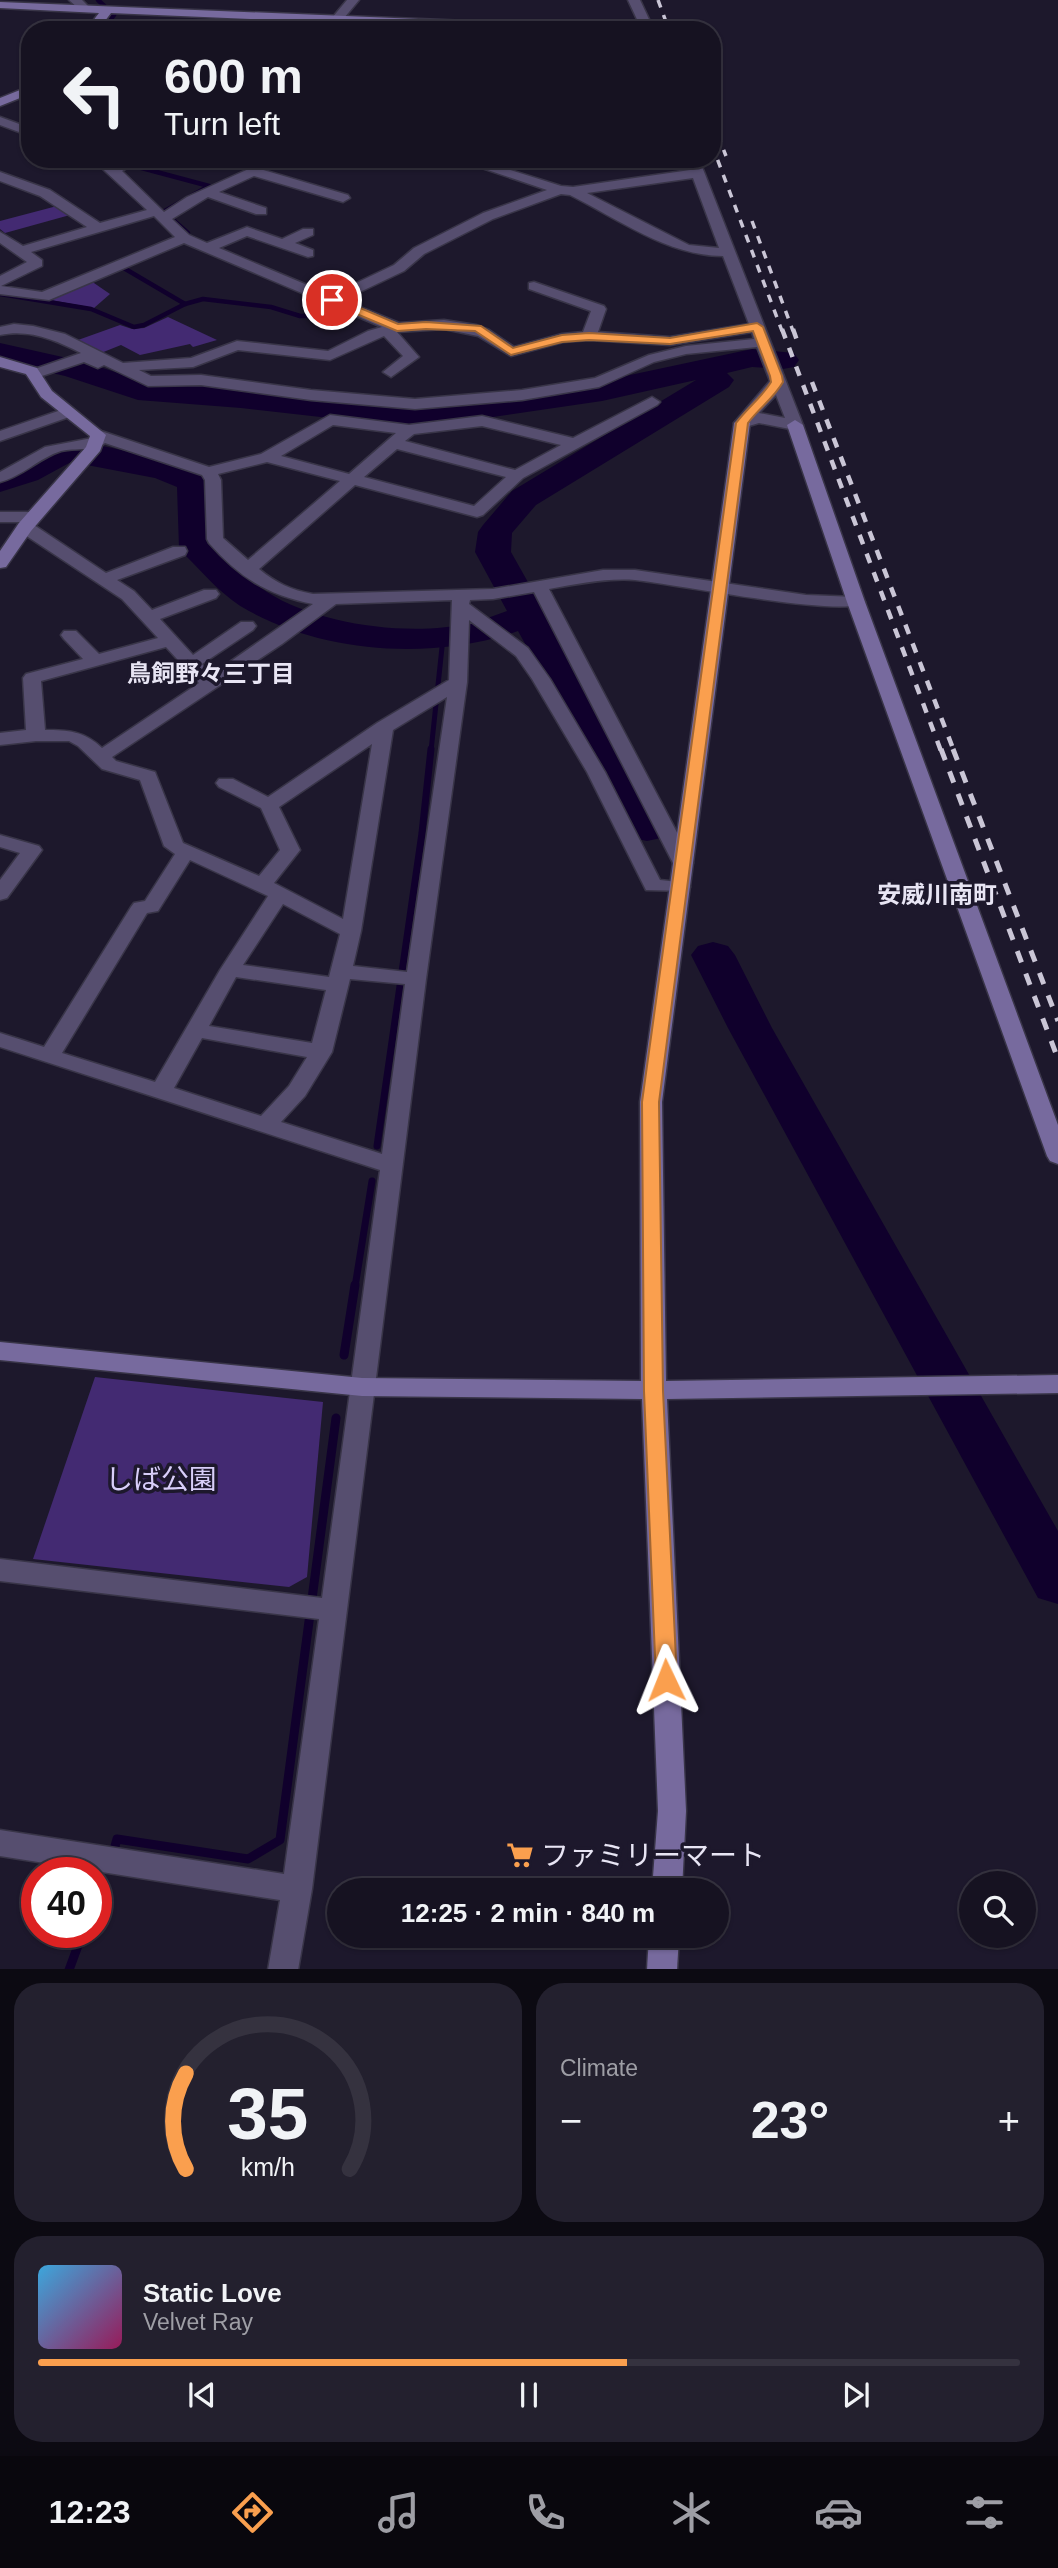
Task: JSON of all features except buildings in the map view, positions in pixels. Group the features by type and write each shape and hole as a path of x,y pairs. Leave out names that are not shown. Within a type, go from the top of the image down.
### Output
{"street":[{"path":"337,19 353,0"},
{"path":"634,0 644,21"},
{"path":"0,5 91,5 377,21"},
{"path":"0,102 21,94"},
{"path":"0,121 21,129"},
{"path":"129,168 158,215 184,238 392,329 412,357 391,372"},
{"path":"491,168 567,191 685,248 704,252 729,252"},
{"path":"335,302 399,268 419,251 488,216 567,191 685,168"},
{"path":"696,168 795,425 856,601 1058,1156"},
{"path":"20,251 99,228 158,215 253,171 280,184 343,198"},
{"path":"0,176 44,193 99,228"},
{"path":"208,192 260,212"},
{"path":"207,248 247,231 308,253"},
{"path":"282,244 308,232"},
{"path":"0,236 37,264 0,282"},
{"path":"0,290 44,297 184,238"},
{"path":"534,286 599,309 589,336"},
{"path":"34,374 85,357 115,373 192,362 237,345 330,356 373,334 426,325 477,328 511,352 562,338 589,336 670,341 757,327"},
{"path":"0,331 14,328 60,337 148,381 201,380 311,395 415,404 443,403 599,382 649,359 686,350 766,347"},
{"path":"0,362 22,366 34,374 46,394 93,446"},
{"path":"668,1878 672,1811 653,1391 651,1102 742,423 753,408 770,394 777,379"},
{"path":"267,457 477,512 517,475 652,402"},
{"path":"0,436 66,413"},
{"path":"742,423 758,418 795,425"},
{"path":"0,477 24,467 45,452 65,445 93,446 208,472 267,457 330,420 410,430 482,421 577,444"},
{"path":"247,570 410,430"},
{"path":"393,443 517,475"},
{"path":"0,563 29,522 93,446"},
{"path":"208,472 213,480 215,539 247,570 269,586 287,594 331,599 461,601 603,575 635,575 806,600 856,601"},
{"path":"0,517 29,522 128,595 210,684"},
{"path":"104,579 179,551"},
{"path":"534,587 683,863"},
{"path":"150,617 210,594"},
{"path":"100,757 331,599"},
{"path":"461,601 484,624 516,647 541,679 596,772 653,886 680,887"},
{"path":"283,1969 297,1889 393,1166 416,979 445,690 460,650 461,601"},
{"path":"192,663 247,626"},
{"path":"70,635 96,661"},
{"path":"36,735 32,678 172,640"},
{"path":"269,805 384,727 445,690"},
{"path":"266,1124 297,1091 321,1052 351,931 384,727"},
{"path":"0,739 36,735 72,736 85,742 109,765 148,776 174,846 271,890 351,931"},
{"path":"161,1091 230,970 290,850 269,805 226,783"},
{"path":"0,841 32,850 0,894"},
{"path":"50,1055 141,907 151,907 187,851"},
{"path":"230,970 340,979 416,979"},
{"path":"195,1030 321,1052"},
{"path":"0,1040 393,1166"},
{"path":"0,1351 362,1387 653,1391 1058,1384"},
{"path":"0,1570 333,1610"},
{"path":"0,1843 297,1889"},
{"path":"662,1969 663,1948"}],"green space":[{"path":"57,206 70,215 5,233 0,229 0,221"},
{"path":"91,281 110,294 94,308 45,299"},
{"path":"168,317 217,340 193,347 190,344 140,355 121,345 101,353 78,340 120,325 132,329 144,328"},
{"name":"しば公園","path":"95,1377 323,1402 307,1577 289,1587 33,1559"}],"waterway":[{"path":"98,0 114,15 110,21"},
{"path":"142,168 209,186 163,212"},
{"path":"172,219 188,233"},
{"path":"127,265 122,267 185,304"},
{"path":"0,294 91,309 134,327 144,325 185,304"},
{"path":"185,304 203,299 271,307 300,316 310,316 340,301"},
{"path":"0,352 74,369 138,390 241,398 418,418 602,391 752,358 783,360"},
{"path":"647,829 577,700 511,588 493,552 495,532 524,498 718,380"},
{"path":"0,482 26,473 50,458 70,452 164,470 194,482 197,548 253,599 284,614 336,630 391,638 445,638 477,632 526,617"},
{"path":"431,751 443,638"},
{"path":"377,1146 422,833 431,749"},
{"path":"713,955 750,1028 1058,1582"},
{"path":"355,1287 372,1181"},
{"path":"344,1355 355,1285"},
{"path":"115,1846 117,1839 248,1859 280,1840 336,1418"},
{"path":"69,1969 77,1948"}],"railway":[{"path":"658,0 666,21"},
{"path":"721,143 726,156"},
{"path":"721,168 782,331"},
{"path":"752,221 793,331"},
{"path":"782,329 941,751"},
{"path":"793,329 799,346"},
{"path":"812,382 954,751"},
{"path":"941,749 1058,1059"},
{"path":"953,749 1058,1021"}],"place":[{"name":"ファミリーマート","path":"520,1855"}],"district":[{"name":"鳥飼野々三丁目","path":"211,673"},
{"name":"安威川南町","path":"937,894"}],"route":[{"path":"332,300 397,328 426,325 477,328 511,352 562,338 589,336 670,341 757,327 776,376 777,382 770,394 753,408 742,423 651,1102 653,1391 666,1680"}]}
